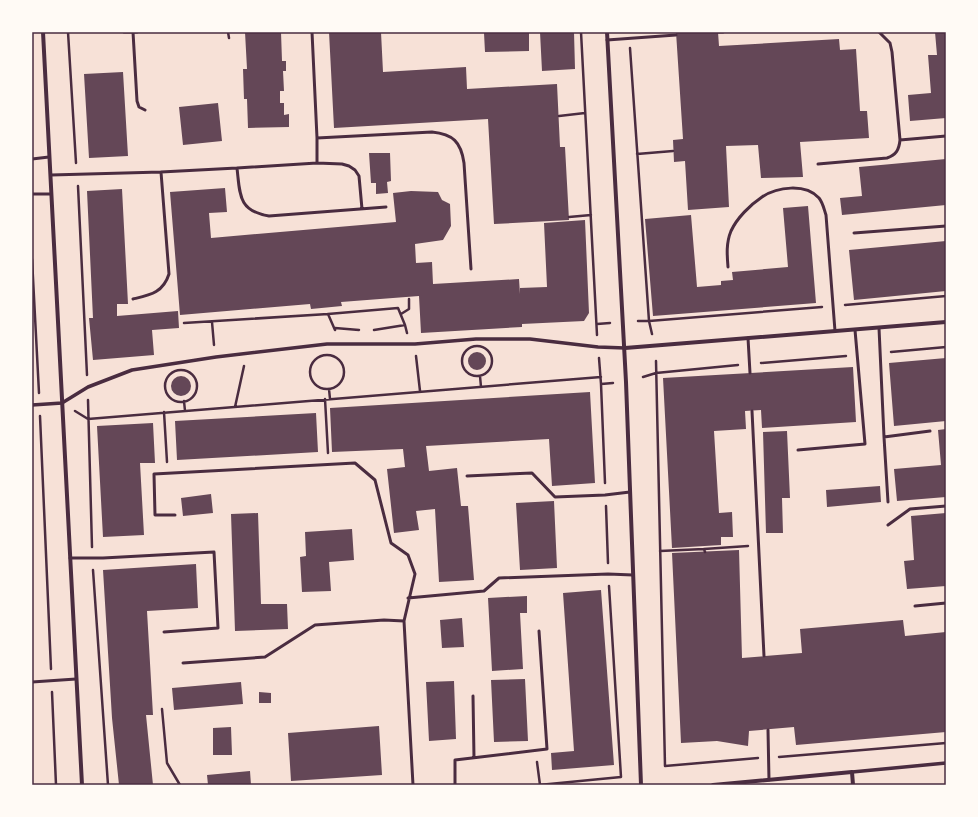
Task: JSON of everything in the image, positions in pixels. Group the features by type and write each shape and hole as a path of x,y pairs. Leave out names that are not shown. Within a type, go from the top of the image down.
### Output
{"street":[{"path":"43,32 82,785"},
{"path":"607,32 625,348 641,785"},
{"path":"32,405 62,403 88,387 132,370 246,353 337,344 415,344 476,339 530,339 598,347 625,348 946,322"},
{"path":"713,785 946,763"},
{"path":"852,772 853,785"}],"lane":[{"path":"124,32 138,32"},
{"path":"133,32 137,101 139,107 145,110"},
{"path":"312,32 317,163"},
{"path":"718,32 723,32"},
{"path":"818,164 887,158 896,153 900,140 892,52 890,43 879,32"},
{"path":"608,40 676,35"},
{"path":"317,138 432,132 442,133 452,137 459,144 463,154 471,269"},
{"path":"900,140 946,136"},
{"path":"32,159 49,157"},
{"path":"51,175 161,172 317,163 342,164 355,170 359,176 361,184 362,209"},
{"path":"237,168 242,202 247,208 260,215 269,216 386,207"},
{"path":"133,299 157,292 162,288 169,274 161,172"},
{"path":"728,267 727,245 731,231 739,219 754,203 762,197 781,189 798,189 812,193 822,202 826,215 835,332"},
{"path":"32,194 51,194"},
{"path":"854,233 946,226"},
{"path":"879,328 888,502"},
{"path":"798,450 865,444 855,330"},
{"path":"748,338 750,373"},
{"path":"752,411 764,656"},
{"path":"884,437 930,431"},
{"path":"175,515 155,515 154,474 355,463 375,480 391,543 408,555 415,574 408,598 404,621 413,785"},
{"path":"467,476 532,473 555,497 605,495 630,492"},
{"path":"888,525 910,509 946,506"},
{"path":"70,558 214,552 218,628 164,632"},
{"path":"408,598 484,591 499,578 608,574 633,575"},
{"path":"915,606 946,603"},
{"path":"183,663 265,657 315,626 384,620 404,621"},
{"path":"456,785 454,760 547,749 539,631"},
{"path":"32,682 76,679"},
{"path":"473,696 474,758"},
{"path":"768,730 769,780"}],"path":[{"path":"68,32 88,387 92,558 108,785"},
{"path":"228,32 229,38"},
{"path":"536,751 540,785 621,777 608,574 601,377 598,347 581,32"},
{"path":"558,116 585,113"},
{"path":"637,154 674,151"},
{"path":"569,217 591,215"},
{"path":"32,259 56,785"},
{"path":"401,314 409,309 409,299"},
{"path":"184,324 398,308 405,325 407,344"},
{"path":"328,314 335,328 337,344"},
{"path":"638,321 649,321 653,337"},
{"path":"212,322 216,357"},
{"path":"597,324 610,322"},
{"path":"367,330 380,330 405,325"},
{"path":"335,328 361,330"},
{"path":"415,344 420,392"},
{"path":"477,346 486,349 492,356 493,362 489,371 485,375 480,376 470,375 466,371 462,362 465,353 477,346"},
{"path":"880,353 946,347"},
{"path":"235,406 246,353"},
{"path":"327,354 338,358 344,368 342,379 339,384 329,389 318,386 311,378 310,372 313,362 317,358 327,354"},
{"path":"643,377 656,373 857,354"},
{"path":"656,360 665,766 946,743"},
{"path":"176,371 186,371 194,377 197,382 196,392 193,396 184,401 174,400 167,393 166,388 168,378 176,371"},
{"path":"480,376 481,386"},
{"path":"62,403 88,419 601,377"},
{"path":"601,384 613,383"},
{"path":"329,389 330,399"},
{"path":"325,399 329,465"},
{"path":"184,401 185,411"},
{"path":"164,412 168,473"},
{"path":"660,551 705,550 759,546"},
{"path":"162,709 167,763 180,785"}],"building":[{"path":"245,32 281,32 282,61 286,61 286,71 283,71 284,91 280,91 280,103 284,103 284,115 289,114 289,127 248,128 247,99 244,99 243,69 247,69"},
{"path":"329,32 381,32 383,72 466,67 467,89 557,84 560,147 565,147 569,220 494,224 488,119 334,128"},
{"path":"529,32 529,51 485,52 484,33"},
{"path":"540,32 574,32 575,69 542,71"},
{"path":"676,32 718,32 719,46 839,39 840,50 856,49 860,111 867,111 869,138 800,142 803,177 761,178 758,145 726,146 729,207 688,210 685,161 674,162 673,140 683,139"},
{"path":"935,32 946,32 946,118 910,121 908,95 931,93 928,55 937,55"},
{"path":"123,72 128,156 89,158 84,74"},
{"path":"218,103 222,141 183,145 179,107"},
{"path":"369,153 390,153 391,181 387,182 388,193 376,194 376,183 371,183"},
{"path":"946,159 946,205 842,215 840,198 862,196 859,167"},
{"path":"225,188 227,212 209,213 211,238 396,222 393,193 411,191 438,192 442,200 450,204 451,226 443,240 415,244 416,263 432,262 433,284 519,279 520,294 520,288 547,287 544,223 585,220 589,313 584,321 522,324 522,327 421,333 419,296 341,302 342,306 311,309 310,304 180,315 170,192"},
{"path":"122,189 128,304 117,304 117,316 178,311 179,328 152,330 154,355 93,360 89,318 93,318 87,191"},
{"path":"808,206 816,303 653,316 645,219 691,215 697,287 721,285 721,281 733,280 732,272 788,267 783,208"},
{"path":"946,241 946,291 854,300 849,250"},
{"path":"477,352 481,353 485,357 485,365 481,369 477,370 473,369 469,365 468,361 469,357 473,353"},
{"path":"946,358 946,421 894,426 889,363"},
{"path":"853,367 856,422 762,428 761,410 745,411 746,429 714,431 719,513 732,512 733,537 721,537 721,545 672,548 663,378"},
{"path":"181,376 188,379 191,386 188,393 181,396 174,393 171,386 174,379"},
{"path":"590,392 595,483 552,486 549,439 426,446 429,471 457,468 461,506 468,506 474,580 439,582 435,509 416,511 419,530 394,533 387,469 405,467 403,449 332,452 330,408"},
{"path":"316,413 318,452 177,460 175,421"},
{"path":"153,423 155,463 140,463 144,535 103,537 97,426"},
{"path":"946,429 946,497 897,501 894,469 941,465 938,430"},
{"path":"787,431 790,498 782,498 783,533 766,533 763,432"},
{"path":"880,486 881,502 827,507 826,490"},
{"path":"211,494 213,513 183,516 181,498"},
{"path":"554,501 557,568 520,570 516,503"},
{"path":"258,513 261,604 287,604 288,629 235,631 231,514"},
{"path":"946,513 946,586 907,589 904,561 914,560 911,516"},
{"path":"352,529 354,560 329,562 331,591 302,592 300,557 306,556 305,532"},
{"path":"739,550 742,658 802,653 800,629 903,620 905,636 946,632 946,732 796,745 794,727 749,731 748,746 717,741 681,743 672,553"},
{"path":"196,564 198,608 147,611 153,715 146,715 153,785 119,785 112,718 103,570"},
{"path":"601,590 614,765 552,770 551,753 574,751 563,593"},
{"path":"527,596 527,613 520,613 523,669 492,671 488,598"},
{"path":"462,618 464,647 442,648 440,620"},
{"path":"525,679 528,741 494,742 491,680"},
{"path":"454,681 456,739 429,741 426,682"},
{"path":"241,682 243,704 174,710 172,688"},
{"path":"259,692 271,693 271,703 259,703"},
{"path":"379,726 382,775 291,781 288,733"},
{"path":"231,727 232,755 213,755 213,728"},
{"path":"250,771 251,785 208,785 207,775"}]}
